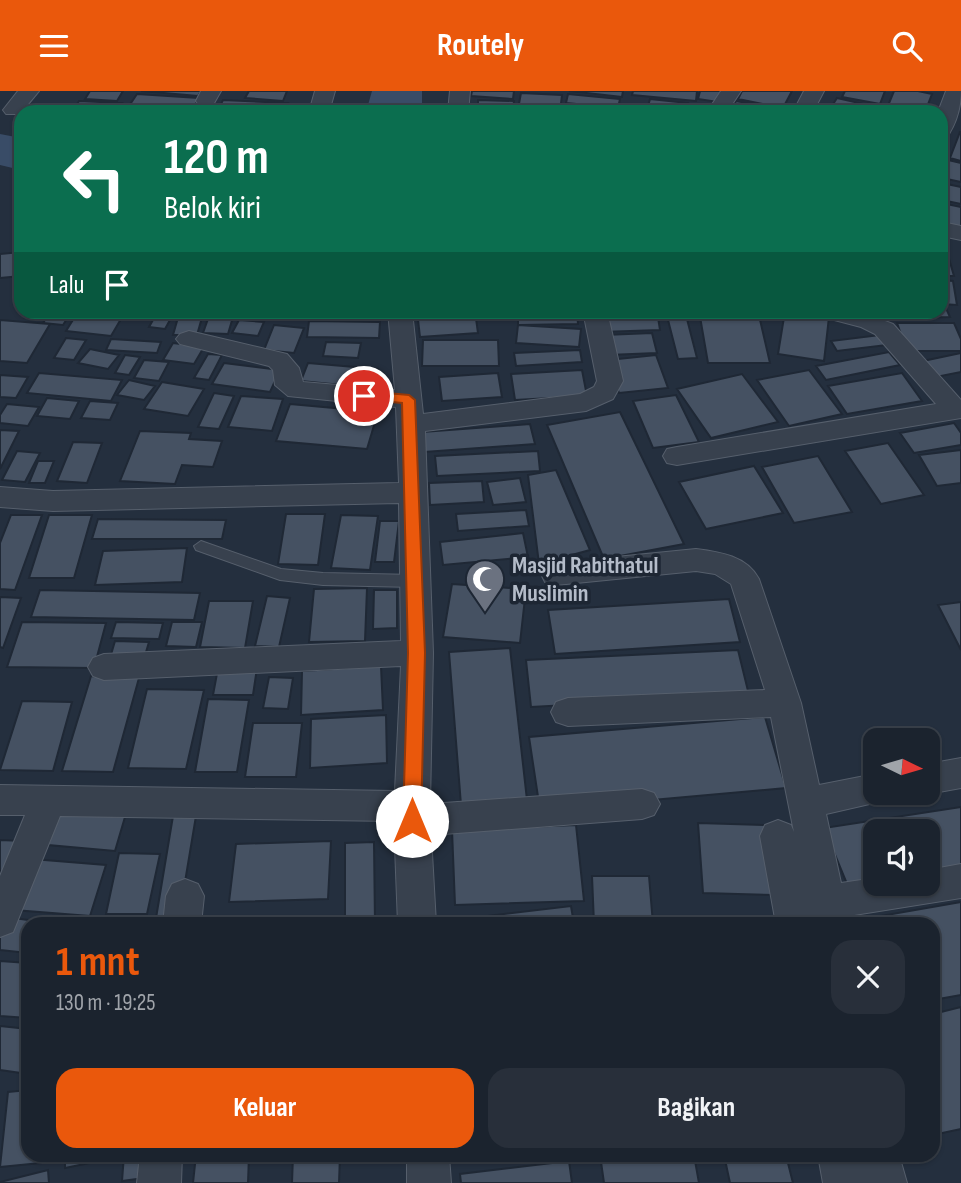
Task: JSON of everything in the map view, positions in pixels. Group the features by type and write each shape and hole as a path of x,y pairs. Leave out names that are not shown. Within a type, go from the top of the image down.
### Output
{"street":[{"path":"17,105 29,91"},
{"path":"948,113 956,91"},
{"path":"401,319 410,412 413,493 416,653 412,814 417,917"},
{"path":"189,339 278,360 286,368 288,385 297,390 410,412 586,402 604,393 610,381 597,319"},
{"path":"859,319 884,329 958,410"},
{"path":"677,456 958,410"},
{"path":"0,497 53,501 413,493"},
{"path":"556,574 696,561 719,563 735,569 744,579 785,703 829,913 961,881"},
{"path":"104,667 416,653"},
{"path":"568,712 785,703"},
{"path":"940,777 961,773"},
{"path":"807,803 863,791"},
{"path":"0,800 412,814 642,804"},
{"path":"0,920 49,801"},
{"path":"778,836 794,917"},
{"path":"159,1183 160,1162"},
{"path":"428,1162 429,1183"},
{"path":"840,1162 845,1183"},
{"path":"880,1162 885,1183"}],"lane":[{"path":"201,546 280,574 323,579 415,581"}],"water":[{"path":"372,91 422,91 422,105 368,105"},
{"path":"0,134 14,137 14,168 0,165"}],"building":[{"path":"90,91 123,91 117,101 85,99"},
{"path":"141,91 201,91 198,96"},
{"path":"249,91 287,91 283,101 245,98"},
{"path":"472,91 514,91 513,99 471,96"},
{"path":"569,91 623,91 622,97"},
{"path":"633,91 697,91 696,101 632,95"},
{"path":"700,91 721,91 718,102 698,99"},
{"path":"742,91 792,91 785,105 768,105 738,99"},
{"path":"845,91 885,91 880,104 842,97"},
{"path":"894,91 932,94 928,105 888,105"},
{"path":"521,93 562,95 561,105 519,105"},
{"path":"137,94 199,98 195,105 130,105"},
{"path":"568,94 620,99 619,105 566,103"},
{"path":"837,98 868,105 832,105"},
{"path":"650,99 688,103 688,105 648,105"},
{"path":"223,100 288,103 287,105 220,105"},
{"path":"478,100 514,101 514,105 478,105"},
{"path":"79,101 122,103 121,105 76,105"},
{"path":"736,101 757,105 734,105"},
{"path":"961,132 961,161 950,158"},
{"path":"948,160 961,163 961,182 948,179"},
{"path":"948,184 961,187 961,204 948,201"},
{"path":"948,204 961,207 961,229 948,226"},
{"path":"14,253 14,277 0,278 0,254"},
{"path":"948,255 954,276 948,276"},
{"path":"948,281 953,281 957,305 948,304"},
{"path":"46,319 67,319 63,325 43,323"},
{"path":"74,319 121,319 111,336 66,331"},
{"path":"154,319 171,319 165,329 149,327"},
{"path":"178,319 202,319 197,335 173,335"},
{"path":"208,319 232,319 228,334 203,333"},
{"path":"418,319 476,319 478,333 420,337"},
{"path":"518,319 578,319 578,324 518,325"},
{"path":"598,319 658,319 660,330 601,332"},
{"path":"687,319 697,358 678,359 668,320"},
{"path":"700,319 760,319 770,363 708,363"},
{"path":"784,319 829,319 824,361 778,354"},
{"path":"0,320 50,324 27,363 0,361"},
{"path":"239,320 264,322 258,336 232,333"},
{"path":"309,321 380,322 379,338 307,337"},
{"path":"897,323 954,323 961,339 961,351 907,351"},
{"path":"274,325 304,328 294,353 264,350"},
{"path":"518,325 581,329 579,347 516,343"},
{"path":"652,333 657,353 608,355 604,335"},
{"path":"880,335 887,345 837,351 831,341"},
{"path":"66,338 86,340 74,360 54,358"},
{"path":"111,339 161,342 157,353 106,350"},
{"path":"423,340 498,340 499,366 422,366"},
{"path":"326,342 361,343 358,358 323,356"},
{"path":"173,343 204,347 194,364 163,360"},
{"path":"90,349 119,355 108,369 78,363"},
{"path":"580,350 582,362 516,366 514,353"},
{"path":"889,352 900,365 826,380 816,366"},
{"path":"961,353 961,372 936,377 923,361"},
{"path":"208,354 222,355 209,380 194,378"},
{"path":"125,355 140,357 129,375 115,373"},
{"path":"656,355 668,388 619,393 608,360"},
{"path":"144,360 169,362 159,381 134,378"},
{"path":"224,363 280,370 270,392 212,384"},
{"path":"308,363 378,369 372,388 301,381"},
{"path":"582,370 587,396 515,400 511,374"},
{"path":"809,370 842,414 789,426 757,380"},
{"path":"39,373 122,380 111,401 27,393"},
{"path":"498,373 502,397 442,401 439,377"},
{"path":"902,373 922,401 847,414 828,386"},
{"path":"742,374 778,422 711,438 677,389"},
{"path":"0,375 28,377 16,398 0,397"},
{"path":"129,380 155,386 144,400 117,395"},
{"path":"162,382 204,389 188,416 144,409"},
{"path":"214,393 234,396 219,429 198,427"},
{"path":"676,395 699,442 653,448 633,401"},
{"path":"241,396 283,399 272,431 228,427"},
{"path":"47,398 79,401 70,419 37,416"},
{"path":"90,401 118,403 110,420 81,418"},
{"path":"7,404 39,407 28,426 0,423 0,415"},
{"path":"290,404 378,412 367,449 276,441"},
{"path":"620,412 684,544 604,559 547,425"},
{"path":"954,423 961,433 961,445 914,453 900,433"},
{"path":"530,424 535,444 424,452 422,432"},
{"path":"0,430 19,431 0,469"},
{"path":"140,431 191,433 189,439 222,441 213,467 182,465 175,484 120,481"},
{"path":"73,442 102,443 87,483 57,481"},
{"path":"888,443 924,495 881,504 845,451"},
{"path":"961,450 961,483 937,486 919,455"},
{"path":"17,451 40,453 25,482 2,480"},
{"path":"538,451 540,471 437,476 435,456"},
{"path":"818,456 852,512 794,523 762,467"},
{"path":"38,461 54,461 45,483 29,483"},
{"path":"754,466 783,513 706,529 679,482"},
{"path":"556,470 590,550 539,564 528,475"},
{"path":"520,478 526,502 493,505 487,482"},
{"path":"482,481 484,502 430,505 429,483"},
{"path":"526,510 529,526 458,531 456,514"},
{"path":"286,514 325,514 318,565 278,564"},
{"path":"11,515 42,515 15,590 0,589 0,543"},
{"path":"49,515 92,515 74,578 29,578"},
{"path":"341,515 378,516 370,570 331,568"},
{"path":"98,519 226,520 222,539 92,539"},
{"path":"380,521 399,521 394,562 375,562"},
{"path":"523,533 528,557 443,565 440,542"},
{"path":"187,548 182,582 95,585 103,551"},
{"name":"Masjid Rabithatul Muslimin","path":"452,584 526,589 520,643 443,637"},
{"path":"367,588 365,641 309,642 314,589"},
{"path":"40,590 200,593 194,620 31,617"},
{"path":"374,590 397,590 397,628 373,629"},
{"path":"267,596 290,598 279,647 255,646"},
{"path":"0,597 21,598 3,648 0,647"},
{"path":"729,599 740,642 555,654 548,610"},
{"path":"209,601 253,601 245,648 200,647"},
{"path":"961,602 961,650 938,605"},
{"path":"22,622 106,623 94,668 7,667"},
{"path":"116,622 163,623 159,639 111,638"},
{"path":"172,622 202,622 196,647 166,646"},
{"path":"115,641 149,642 144,659 110,658"},
{"path":"510,648 527,800 461,805 449,652"},
{"path":"738,650 749,695 531,707 526,660"},
{"path":"381,666 383,710 301,715 302,671"},
{"path":"218,668 257,668 253,695 213,695"},
{"path":"91,676 139,678 113,772 62,771"},
{"path":"269,677 293,678 288,709 263,708"},
{"path":"147,689 204,690 186,769 128,768"},
{"path":"208,699 249,700 237,772 195,772"},
{"path":"22,701 72,702 53,771 0,770"},
{"path":"386,715 387,763 310,768 311,719"},
{"path":"765,717 786,788 540,810 529,737"},
{"path":"253,723 302,723 296,777 245,777"},
{"path":"961,807 961,866 940,869 940,819 883,819"},
{"path":"60,812 125,817 115,851 48,845"},
{"path":"173,816 196,816 179,917 156,917"},
{"path":"863,822 863,882 847,884 824,828"},
{"path":"698,823 766,825 775,895 703,893"},
{"path":"576,825 584,901 455,905 452,830"},
{"path":"0,840 24,841 0,912"},
{"path":"331,841 328,899 229,902 236,844"},
{"path":"374,842 375,917 345,917 345,843"},
{"path":"119,853 160,854 147,914 106,914"},
{"path":"32,859 106,865 90,916 14,910"},
{"path":"592,876 649,876 652,917 594,917"},
{"path":"961,902 961,995 940,999 940,917 875,917"},
{"path":"571,906 573,917 479,917"},
{"path":"6,917 21,919 21,952 0,950 0,933"},
{"path":"0,961 21,962 21,1018 0,1016"},
{"path":"961,1007 961,1129 940,1134 940,1012"},
{"path":"0,1026 21,1028 21,1073 0,1070"},
{"path":"21,1091 21,1162 51,1162 0,1167 8,1092"},
{"path":"65,1162 94,1162 65,1168"},
{"path":"123,1162 160,1162 159,1176 122,1181"},
{"path":"195,1162 249,1162 248,1183 193,1183"},
{"path":"293,1162 340,1162 339,1183 292,1183"},
{"path":"569,1162 572,1183 461,1183 460,1174"},
{"path":"601,1162 695,1162 699,1183 604,1183"},
{"path":"726,1162 788,1162 793,1183 730,1183"},
{"path":"48,1170 49,1183 0,1183 0,1182"}],"place":[{"name":"Masjid Rabithatul Muslimin","path":"485,613"}],"route":[{"path":"364,396 409,400 416,653 412,821"}]}
